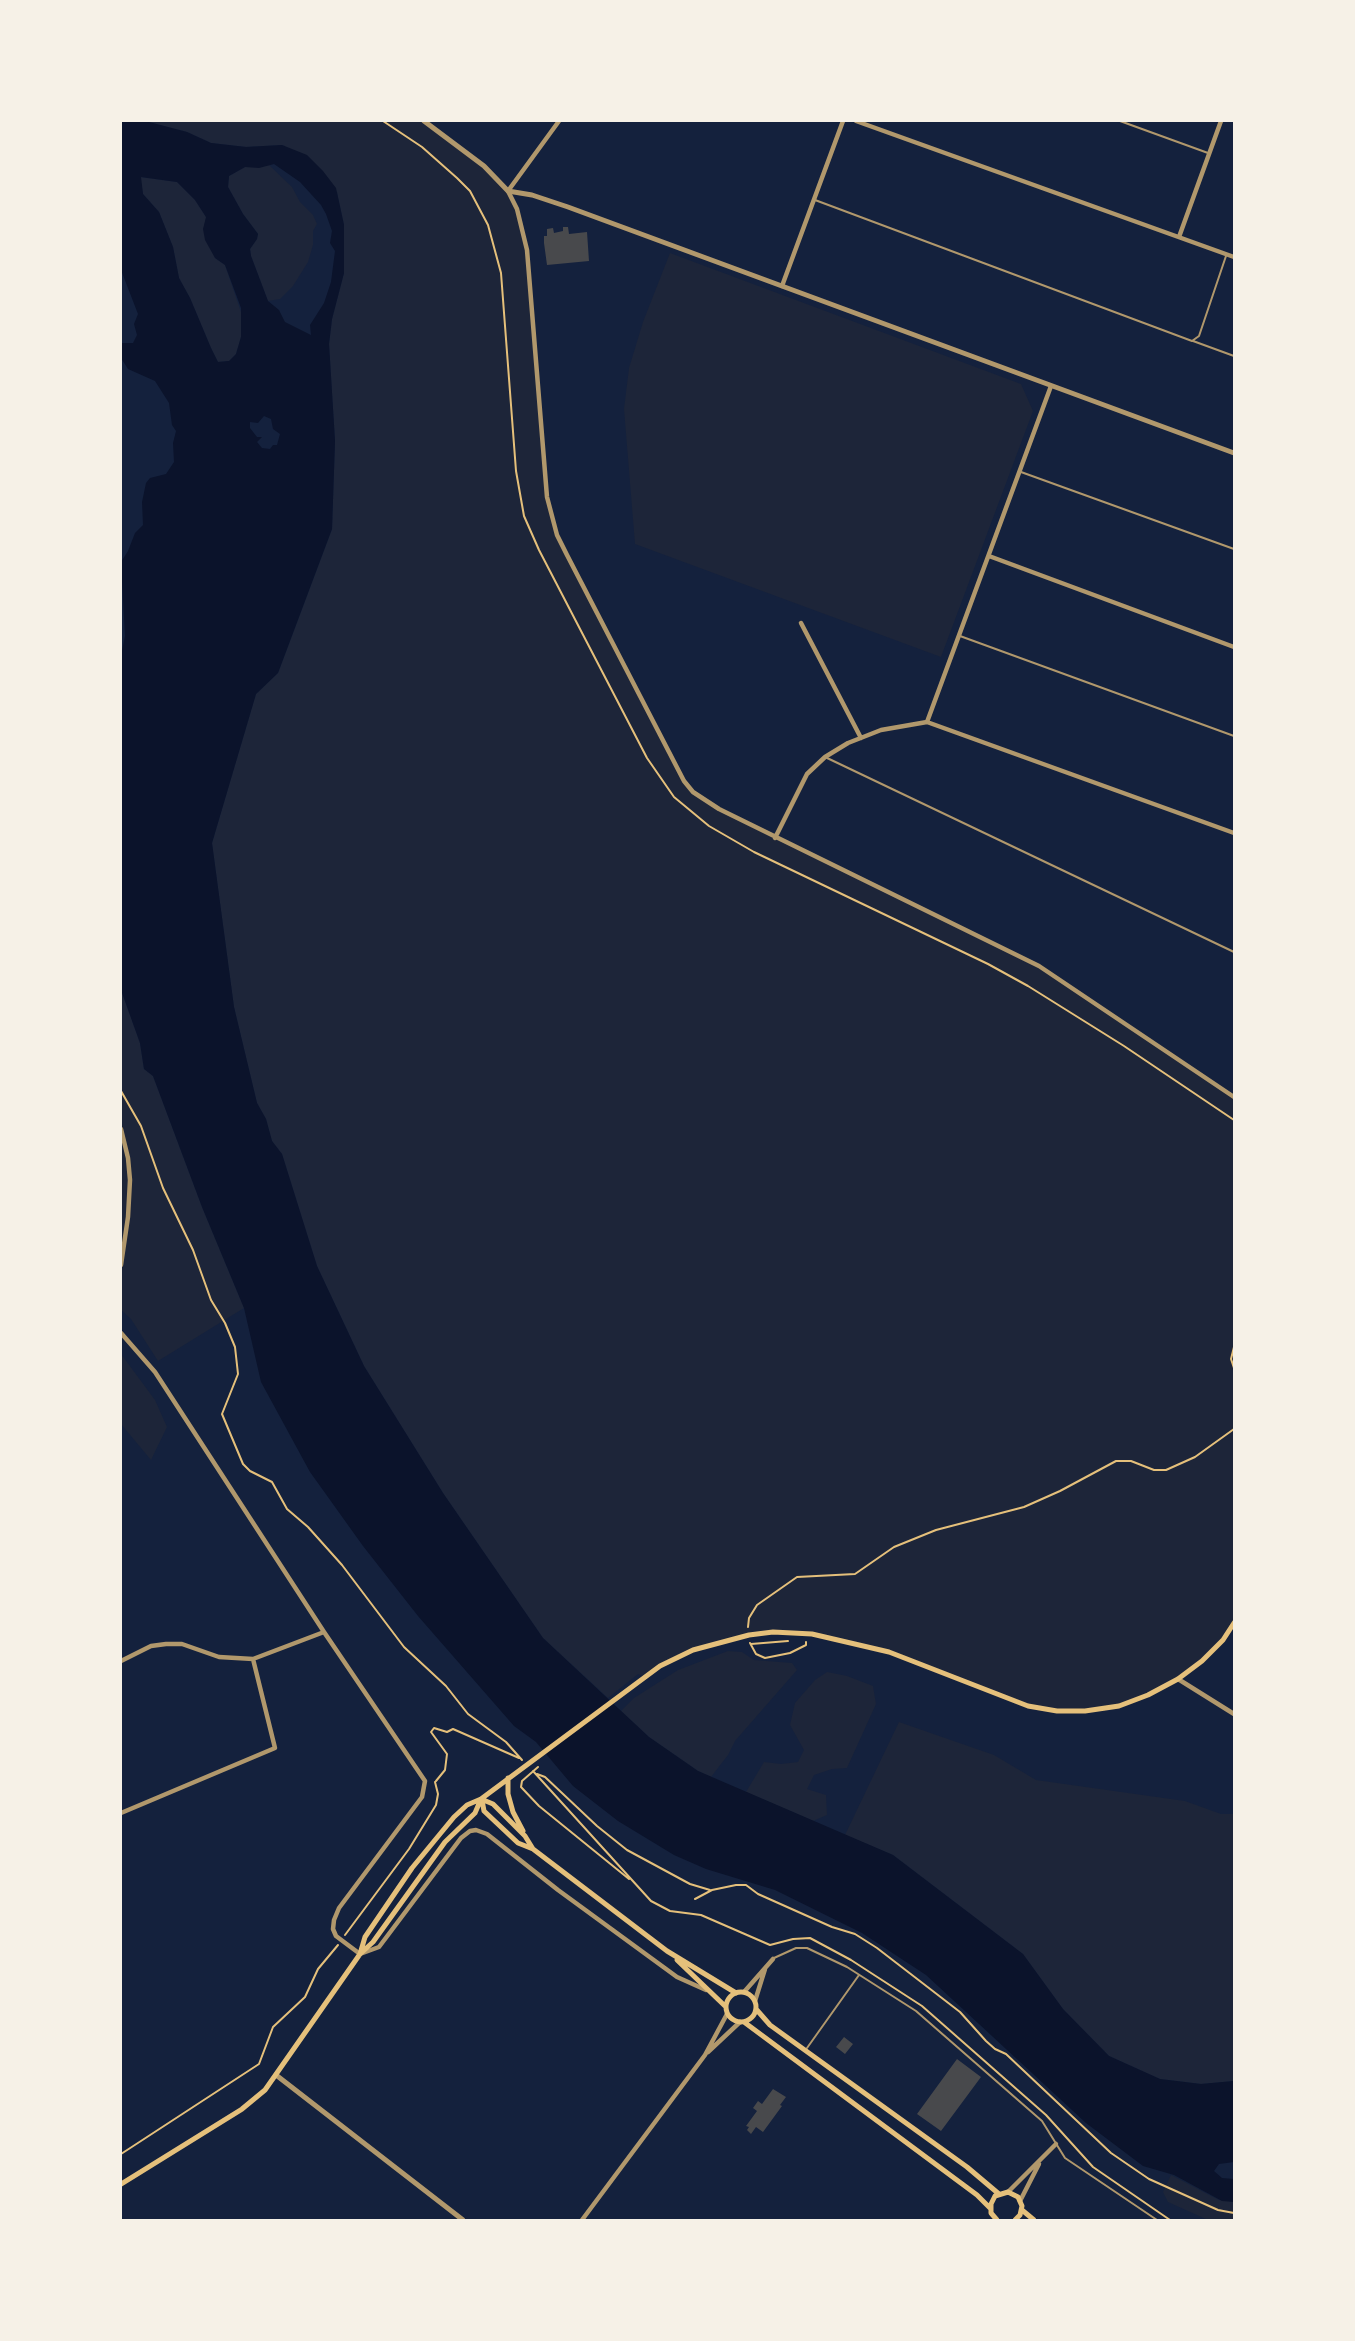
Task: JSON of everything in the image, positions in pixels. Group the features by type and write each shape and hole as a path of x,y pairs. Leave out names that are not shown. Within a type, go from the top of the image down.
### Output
{"main road":[{"path":"360,1954 365,1937 441,1830 467,1805 481,1799 660,1666 712,1643 773,1632 831,1637 888,1652 1028,1706 1056,1711 1086,1711 1119,1706 1178,1679 1202,1661 1223,1640 1234,1623"},
{"path":"508,1778 508,1794 513,1812 533,1849"},
{"path":"481,1799 493,1804 525,1836"},
{"path":"481,1799 484,1811 518,1843 533,1849 667,1951 736,1993"},
{"path":"121,2184 242,2109 265,2090 360,1954 373,1942 445,1842 475,1813 481,1799"},
{"path":"667,1951 725,2006 727,2014 735,2021 742,2022 977,2195 997,2220"},
{"path":"725,2006 729,1998 736,1993 744,1992 755,2001 756,2009 752,2018 742,2022"},
{"path":"756,2009 770,2025 967,2167 999,2194"},
{"path":"886,2127 894,2116"},
{"path":"991,2211 993,2200 999,2194 1008,2192 1020,2201 1021,2210 1016,2220"},
{"path":"1021,2210 1034,2220"}],"street":[{"path":"424,121 484,166 508,191 517,209 527,250 547,498 557,534 684,781 705,801 775,838 1039,966 1234,1097"},
{"path":"508,191 559,121"},
{"path":"782,286 844,121"},
{"path":"856,121 1234,257"},
{"path":"1179,237 1221,121"},
{"path":"508,191 532,195 568,207 1234,453"},
{"path":"927,722 1051,386"},
{"path":"989,556 1234,646"},
{"path":"801,623 861,738"},
{"path":"775,838 807,774 825,757 881,730 927,722 1234,833"},
{"path":"121,1129 128,1158 130,1188 121,1265"},
{"path":"121,1333 155,1372 324,1632 422,1773 426,1784 422,1797 336,1914 333,1928 341,1941 360,1954 379,1947 461,1838 476,1830 487,1835 677,1977 709,1991"},
{"path":"121,1661 151,1646 166,1644 182,1644 219,1657 253,1659 324,1632"},
{"path":"121,1812 275,1748 253,1659"},
{"path":"1178,1679 1234,1714"},
{"path":"744,1992 773,1959"},
{"path":"755,2001 766,1965"},
{"path":"582,2220 705,2055 727,2014"},
{"path":"705,2055 742,2022"},
{"path":"276,2075 463,2220"},
{"path":"1008,2192 1056,2144"},
{"path":"1020,2201 1041,2161"},
{"path":"987,2220 991,2211"}],"lane":[{"path":"1120,121 1209,153"},
{"path":"814,200 1234,356"},
{"path":"1192,341 1199,336 1227,255"},
{"path":"1020,471 1234,549"},
{"path":"959,636 1234,736"},
{"path":"825,757 1234,952"},
{"path":"773,1959 796,1948 807,1948 859,1975 916,2011 1042,2122 1065,2158 1157,2220"},
{"path":"805,2051 859,1975"}],"path":[{"path":"383,121 422,147 464,184 488,225 501,272 517,481 524,516 642,748 674,797 709,826 754,852 988,964 1044,995 1234,1120"},
{"path":"121,1091 141,1126 163,1188 193,1250 211,1300 235,1347 238,1374 222,1414 243,1464 250,1471 272,1482 288,1509 342,1565 404,1647 446,1686 468,1714 506,1742 651,1901 670,1911 701,1915 771,1945 810,1938 851,1960 922,2006 1046,2115 1093,2167 1170,2220"},
{"path":"1234,1347 1231,1359 1234,1368"},
{"path":"748,1624 757,1605 797,1577 852,1575 889,1549 926,1533 1034,1503 1116,1461 1134,1462 1158,1471 1171,1469 1195,1457 1234,1429"},
{"path":"744,1644 773,1642"},
{"path":"750,1645 759,1656 765,1658 790,1653 806,1645 806,1642"},
{"path":"426,1784 435,1782 445,1770 447,1754 431,1732 434,1728 447,1732 453,1730 519,1758"},
{"path":"541,1764 522,1782 521,1787 539,1806 637,1885"},
{"path":"536,1774 545,1777 613,1839 642,1859 691,1884 705,1890 746,1885 758,1894 832,1927 851,1932 868,1942 960,2011 986,2041 1006,2054 1111,2154 1149,2179 1218,2210 1234,2213"},
{"path":"121,2154 259,2064 273,2026 305,1997 318,1969 408,1849 436,1805 438,1794 435,1782"},
{"path":"695,1899 712,1890"}],"shaded area":[{"path":"145,121 424,121 467,152 508,191 524,230 547,497 557,534 684,781 705,801 1039,966 1234,1097 1234,1623 1223,1640 1178,1679 1119,1706 1057,1711 1028,1706 889,1652 831,1637 773,1632 693,1650 645,1677 638,1674 608,1698 543,1638 443,1493 364,1366 317,1266 282,1154 272,1141 266,1119 257,1103 234,1007 212,843 256,694 278,673 332,529 335,441 329,344 332,319 344,273 344,225 337,192 283,145 246,147 211,143 187,132"},
{"path":"145,121 187,132 211,143 246,147 282,145 307,155 336,188 344,225 344,273 332,319 329,344 335,441 332,529 278,673 256,694 212,843 234,1007 257,1103 266,1119 272,1141 282,1154 317,1266 364,1366 443,1493 543,1638 649,1737 698,1771 893,1855 1023,1954 1063,2009 1109,2056 1160,2079 1201,2084 1234,2081 1234,2162 1219,2164 1214,2171 1222,2178 1234,2179 1234,2202 1222,2201 1174,2175 1143,2166 1086,2123 926,1975 862,1933 775,1890 706,1869 674,1855 618,1821 573,1786 536,1742 514,1726 418,1616 363,1546 310,1472 261,1382 244,1308 202,1207 153,1076 144,1069 140,1043 121,990 121,656 125,636 121,562 135,533 143,525 142,502 146,483 150,478 166,474 174,462 173,443 176,431 172,425 169,403 155,381 128,369 121,358 121,343 133,343 137,335 134,324 138,314 121,270 121,122","holes":["274,164 300,182 321,205 332,231 330,243 335,251 331,282 324,303 310,325 311,335 285,322 279,310 268,301 251,256 250,249 258,234 228,187 229,176 245,167 259,168","141,177 177,182 195,200 206,217 203,229 205,240 215,258 225,265 241,308 241,337 236,354 229,361 218,362 179,278 173,247 159,212 143,194","264,416 271,419 273,429 280,434 277,445 270,449 262,448 257,442 262,437 257,437 250,428 250,422 258,423"]},
{"path":"269,165 292,187 317,224 313,231 313,245 308,262 293,286 280,299 268,301 251,256 250,249 258,234 228,187 229,176 245,167"},
{"path":"140,177 177,182 195,200 206,217 215,258 225,265 241,312 241,337 236,354 229,361 218,362 211,348 179,278 173,247 159,212 143,194"},
{"path":"670,253 1021,384 1033,411 941,657 635,544 624,409 629,368 643,322"},
{"path":"121,990 140,1043 144,1069 153,1076 202,1207 244,1308 158,1361 131,1319 121,1310"},
{"path":"121,1354 155,1400 167,1427 151,1460 121,1424"},
{"path":"728,1651 742,1652 754,1660 792,1663 797,1670 735,1741 711,1777 649,1737 621,1711 634,1698 678,1670"},
{"path":"827,1672 873,1686 876,1704 847,1768 832,1769 814,1775 807,1789 826,1795 827,1815 813,1821 746,1792 764,1762 798,1762 804,1750 790,1725 795,1703 815,1680"},
{"path":"899,1722 994,1755 1036,1780 1185,1801 1221,1814 1234,1814 1234,2081 1201,2084 1160,2079 1109,2056 1063,2009 1023,1954 893,1855 845,1835"},
{"path":"1171,2175 1219,2200 1234,2201 1234,2220 1208,2220 1168,2202 1163,2192"}],"building":[{"path":"563,227 568,227 569,234 587,232 589,261 547,265 544,236 547,236 547,229 553,228 554,233 563,231"},
{"path":"844,2037 853,2044 845,2054 836,2047"},
{"path":"957,2059 981,2077 941,2131 917,2114"},
{"path":"773,2089 786,2097 780,2105 782,2106 763,2132 756,2127 751,2134 746,2126 757,2111 753,2108 758,2101 762,2104"}]}
